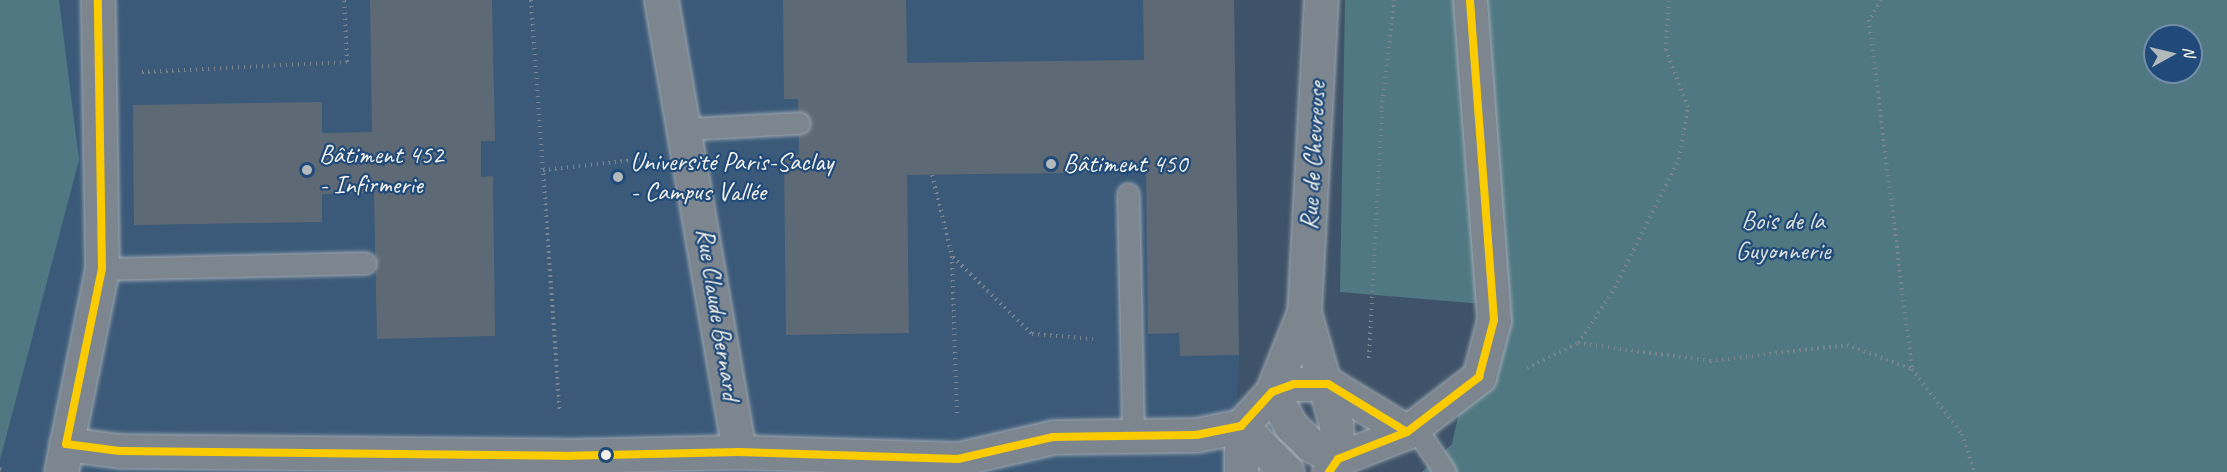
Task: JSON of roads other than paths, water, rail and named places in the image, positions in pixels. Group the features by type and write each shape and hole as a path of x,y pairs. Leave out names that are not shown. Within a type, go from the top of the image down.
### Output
{"street":[{"path":"98,0 102,269 63,458 120,451 524,464 739,452 969,465 1000,472"},
{"name":"Rue Claude Bernard","path":"662,0 687,129 739,452"},
{"name":"Rue de Chevreuse","path":"1304,312 1321,0"},
{"path":"1334,465 1411,430 1479,377 1494,320 1470,0"},
{"path":"1304,312 1328,384 1334,465"},
{"path":"969,465 1053,437 1133,434 1196,435 1241,426 1272,392 1304,312"},
{"path":"1272,392 1294,384 1328,384 1366,411 1411,430"},
{"path":"1272,392 1291,426 1334,465"},
{"path":"1241,426 1241,472"},
{"path":"1241,426 1287,472"}],"lane":[{"path":"687,129 799,123"},
{"path":"1128,194 1133,434"},
{"path":"102,269 365,263"},
{"path":"1411,430 1445,472"}],"place":[{"name":"Bâtiment 450","path":"1051,164"},
{"name":"Bâtiment 452 - Infirmerie","path":"307,170"},
{"name":"Université Paris-Saclay - Campus Vallée","path":"618,177"}],"park label":[{"name":"Bois de la Guyonnerie","path":"1783,236"}]}
